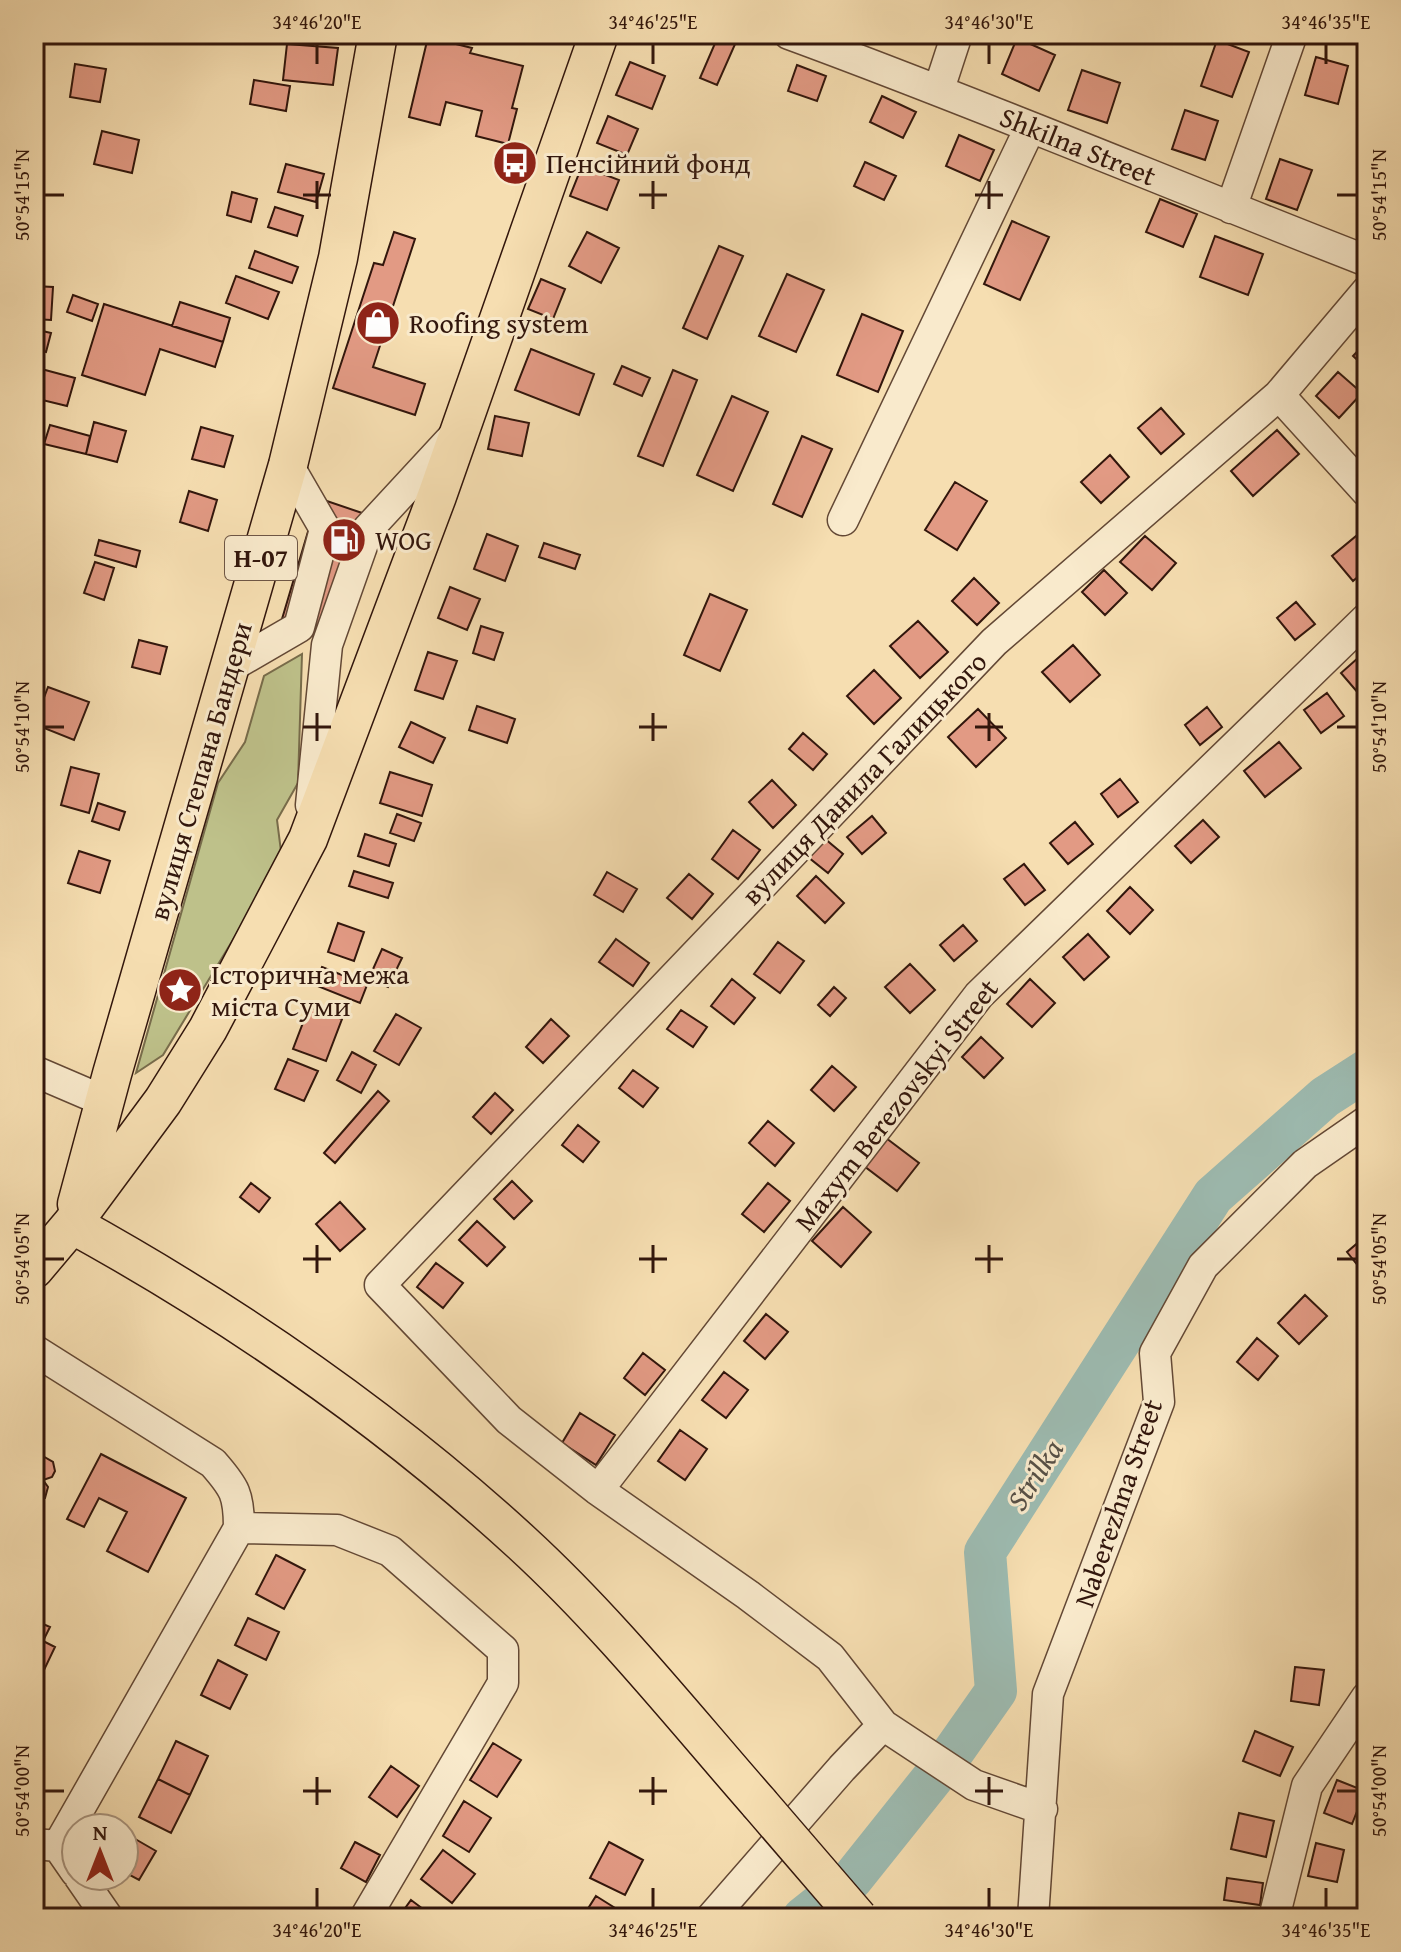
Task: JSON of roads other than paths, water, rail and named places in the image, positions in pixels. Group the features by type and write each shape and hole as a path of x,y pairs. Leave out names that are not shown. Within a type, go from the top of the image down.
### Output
{"main road":[{"name":"вулиця Степана Бандери","path":"72,1224 108,1088 288,465 338,258 378,34"},
{"path":"599,34 461,428 308,839 208,1029 163,1101 72,1224 148,1266 237,1323 380,1422 522,1543 606,1628 858,1918"},
{"path":"108,1088 118,1101 135,1110 163,1101"},
{"name":"Н-07","path":"34,1269 72,1224"}],"street":[{"name":"Shkilna Street","path":"789,34 939,89 1367,261"},
{"path":"939,89 957,34"},
{"path":"1231,208 1292,34"},
{"path":"843,520 1030,128"},
{"name":"вулиця Данила Галицького","path":"598,1490 509,1420 380,1285 994,642 1279,395 1367,291"},
{"path":"1279,395 1367,492"},
{"path":"308,839 327,645 368,529 461,428"},
{"path":"230,667 299,627 325,529 288,465"},
{"name":"Maxym Berezovskyi Street","path":"598,1490 979,995 1367,618"},
{"path":"34,1071 108,1088"},
{"name":"Naberezhna Street","path":"1033,1918 1048,1694 1159,1402 1155,1353 1203,1266 1305,1164 1367,1121"},
{"path":"34,1350 213,1463 239,1499 239,1528 46,1845"},
{"path":"598,1490 748,1595 830,1657 892,1731 974,1785 1042,1809"},
{"path":"239,1528 337,1530 390,1551 503,1650 503,1683 365,1918"},
{"path":"1274,1918 1307,1786 1367,1697"},
{"path":"711,1918 842,1768 892,1731"},
{"path":"90,1892 108,1918"}],"waterway":[{"name":"Strilka","path":"803,1918 852,1879 951,1755 996,1691 985,1552 1213,1196 1325,1097 1367,1070"}],"place":[{"name":"Пенсійний фонд","path":"515,163"},
{"name":"Roofing system","path":"378,323"},
{"name":"WOG","path":"344,540"},
{"name":"Історична межа міста Суми","path":"180,990"}]}
